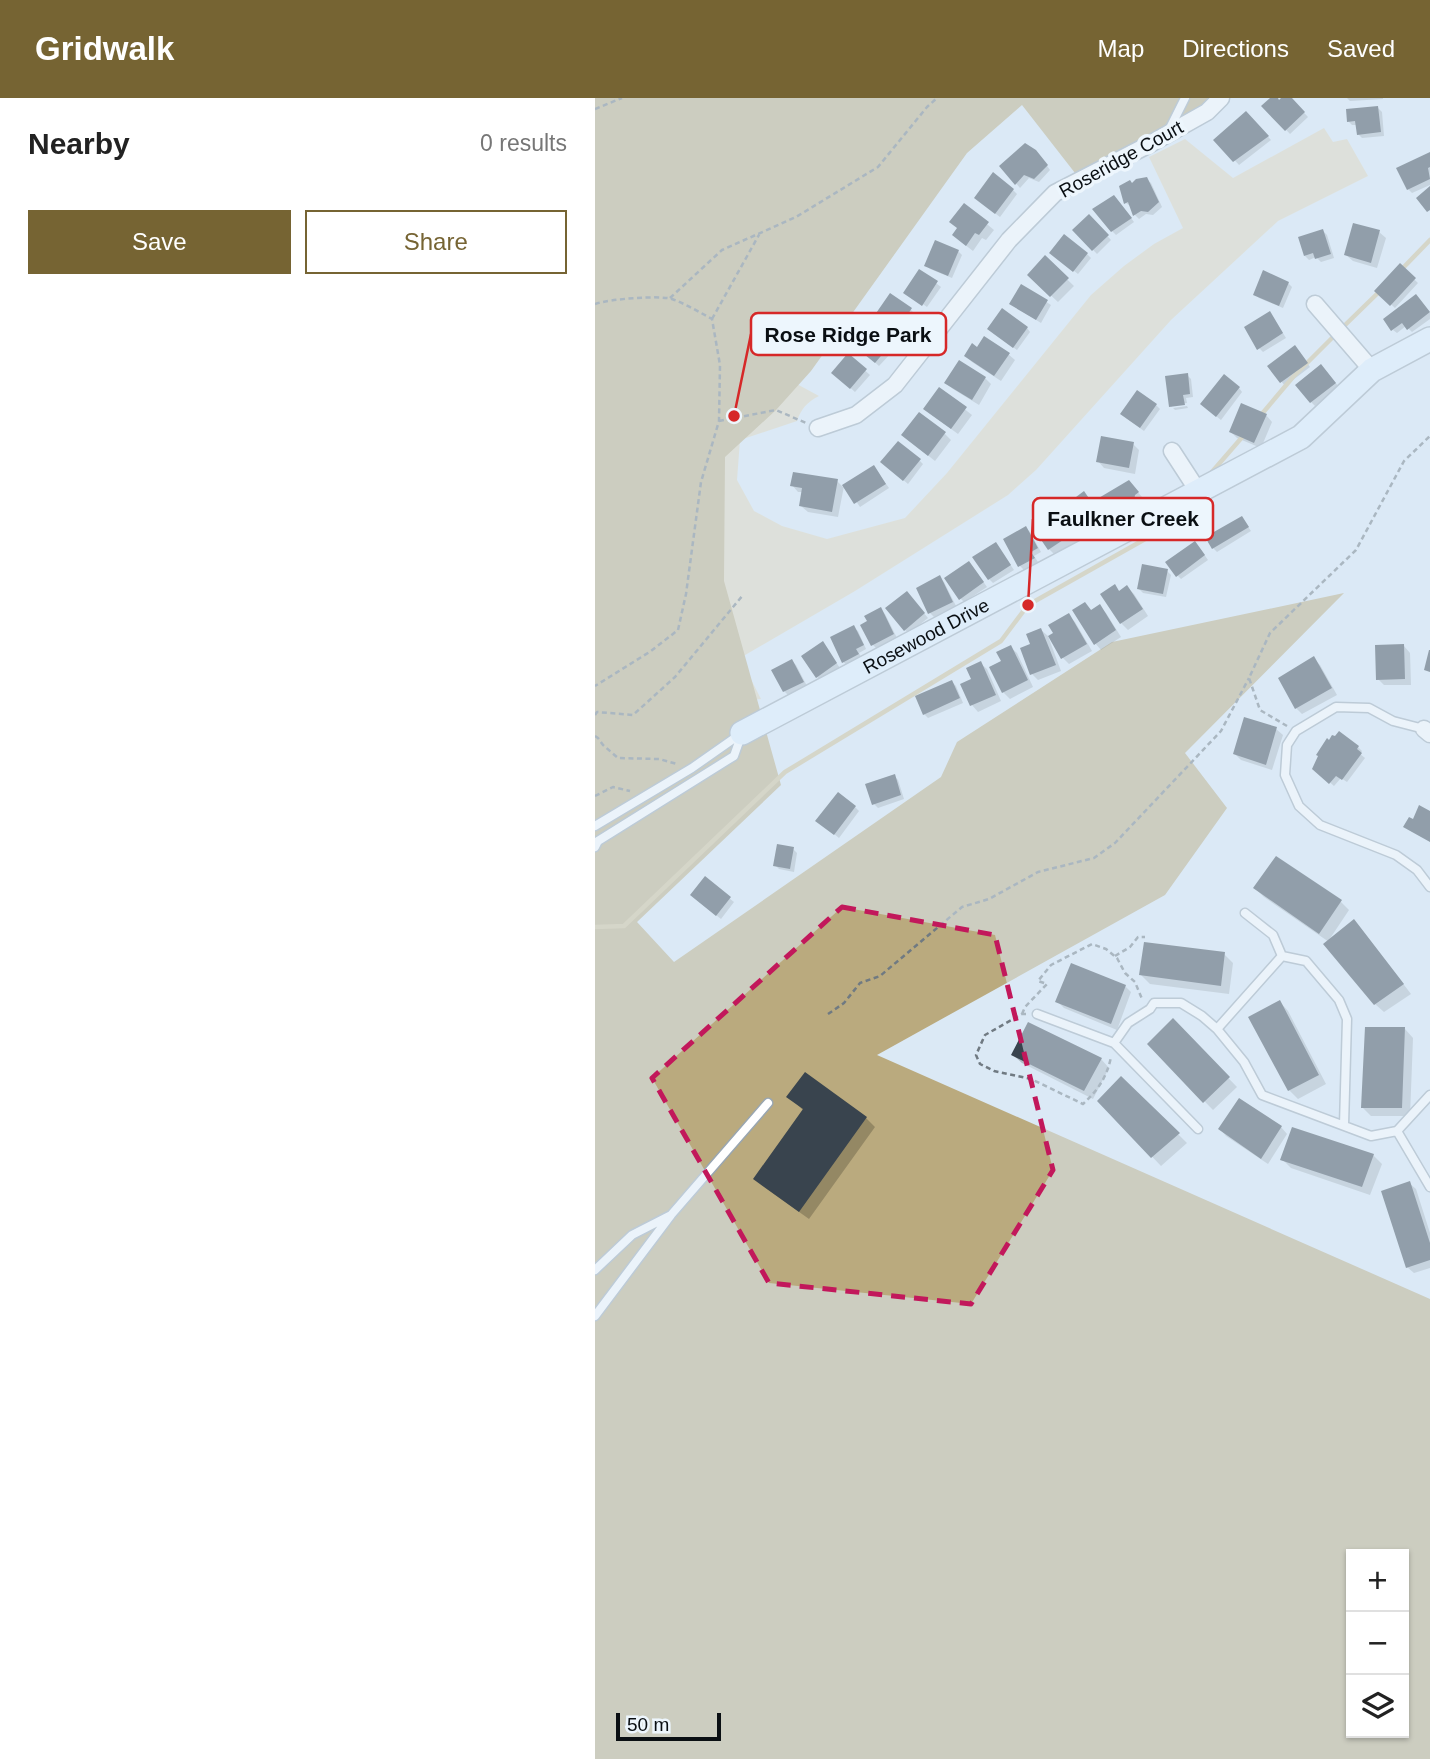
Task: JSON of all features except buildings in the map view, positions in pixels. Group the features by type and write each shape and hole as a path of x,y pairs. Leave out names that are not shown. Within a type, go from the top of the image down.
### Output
{"street":[{"name":"Roseridge Court","path":"818,428 856,415 895,385 1009,240 1055,193 1207,112 1221,98"},
{"path":"1315,304 1371,370"},
{"name":"Rosewood Drive","path":"742,733 1301,437 1371,370 1430,339"},
{"path":"1172,450 1198,492"}],"lane":[{"path":"1166,135 1185,98"},
{"path":"1427,732 1393,721 1369,708 1336,707 1296,731 1287,745 1285,775 1299,806 1320,825 1396,855 1417,870 1430,887"},
{"path":"595,826 692,768 742,733"},
{"path":"595,847 599,841 734,755 742,733"},
{"path":"1245,913 1273,935 1282,956"},
{"path":"1217,1029 1282,956"},
{"path":"1282,956 1306,961 1339,1000 1347,1018 1344,1125"},
{"path":"1114,1043 1128,1023 1150,1009 1154,1003 1181,1003 1217,1029 1244,1062 1262,1095 1371,1136 1397,1131 1430,1095"},
{"path":"1037,1014 1114,1043 1198,1129"},
{"path":"595,1316 671,1215 768,1104"},
{"path":"1397,1131 1430,1187"},
{"path":"595,1270 632,1235 671,1215"}],"path":[{"path":"595,109 622,98"},
{"path":"670,298 722,250 796,217 878,167 937,98"},
{"path":"595,686 678,630 686,594 701,482 719,421 720,365 712,319 760,233"},
{"path":"595,304 670,298 712,319"},
{"path":"719,421 776,410 818,428"},
{"path":"828,1014 844,1003 860,983 880,976 962,907 989,899 1038,872 1094,858 1115,843 1221,732 1271,633 1356,550 1404,461 1430,436"},
{"path":"595,715 597,712 633,715 675,677 743,595"},
{"path":"1249,678 1260,710 1296,731"},
{"path":"595,736 618,758 659,759 692,768"},
{"path":"595,796 613,788 647,795"},
{"path":"1115,956 1130,947 1138,937 1145,937"},
{"path":"1022,1014 1025,1007 1047,984 1038,981 1051,965 1092,944 1115,956 1135,982 1140,996 1150,1009"},
{"path":"1037,1014 1022,1014 985,1035 976,1055 980,1064 994,1071 1031,1079 1083,1104 1108,1073 1114,1043"}],"highlighted area":[{"path":"842,907 995,935 1053,1170 971,1304 769,1283 652,1078"}],"shaded area":[{"path":"595,98 1230,98 1166,135 1075,173 1022,105 967,153 811,371 776,410 725,457 724,581 781,785 637,922 674,962 941,777 957,742 1112,642 1344,593 1185,753 1227,808 1165,895 877,1055 1430,1299 1430,1759 595,1759"},
{"path":"1324,128 1333,142 1347,139 1368,176 1278,221 1171,320 1036,470 1008,495 855,591 740,658 761,699 752,700 595,585 771,370 819,396 805,406 797,421 740,440 737,480 754,511 782,526 827,539 905,518 947,473 1091,295 1154,244 1183,228 1149,157 1185,139 1233,178"}],"waterway":[{"path":"1402,269 1430,240"},
{"path":"1342,328 1381,290"},
{"path":"1261,415 1293,377 1336,334"},
{"path":"1211,473 1244,435"},
{"path":"595,927 624,926 785,772 1001,641 1028,605 1163,529 1175,514"}],"place":[{"name":"Rose Ridge Park","path":"734,416"},
{"name":"Faulkner Creek","path":"1028,605"}]}
